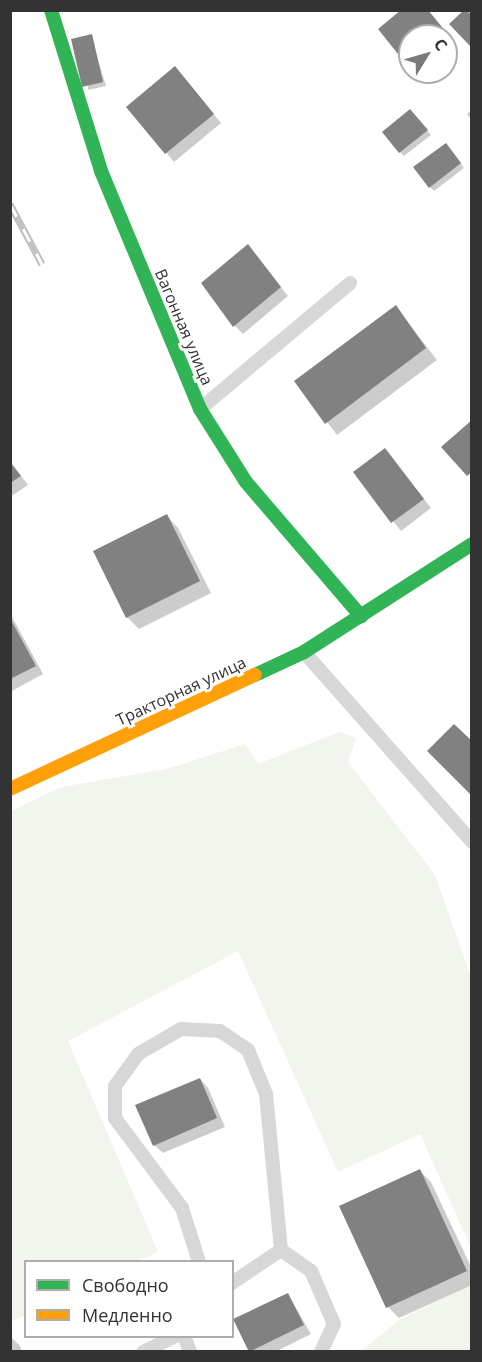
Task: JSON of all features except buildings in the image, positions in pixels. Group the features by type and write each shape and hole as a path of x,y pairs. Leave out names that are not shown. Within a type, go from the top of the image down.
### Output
{"street":[{"name":"Вагонная улица","path":"51,10 101,171 200,409 246,482 361,616"},
{"name":"Тракторная улица","path":"10,789 304,652 471,544"}],"lane":[{"path":"200,409 350,283"},
{"path":"304,652 471,842"},
{"path":"198,1260 182,1208 115,1118 115,1086 138,1054 181,1029 220,1030 248,1050 266,1094 281,1250 311,1271 334,1324 321,1352"},
{"path":"234,1282 281,1250"},
{"path":"143,1352 172,1338"}],"shaded area":[{"path":"339,732 356,738 348,762 435,875 471,977 471,1248 420,1134 338,1172 238,951 68,1041 158,1252 140,1260 24,1260 24,1316 11,1322 11,811 61,787 167,769 245,744 258,764"},
{"path":"471,1285 471,1351 361,1351 399,1320"}],"railway":[{"path":"10,204 42,264"}],"traffic: fast":[{"path":"51,10 101,171 200,409 246,482 361,616"},
{"path":"255,675 304,652 472,544"}],"traffic: slow":[{"path":"10,789 255,675"}]}
